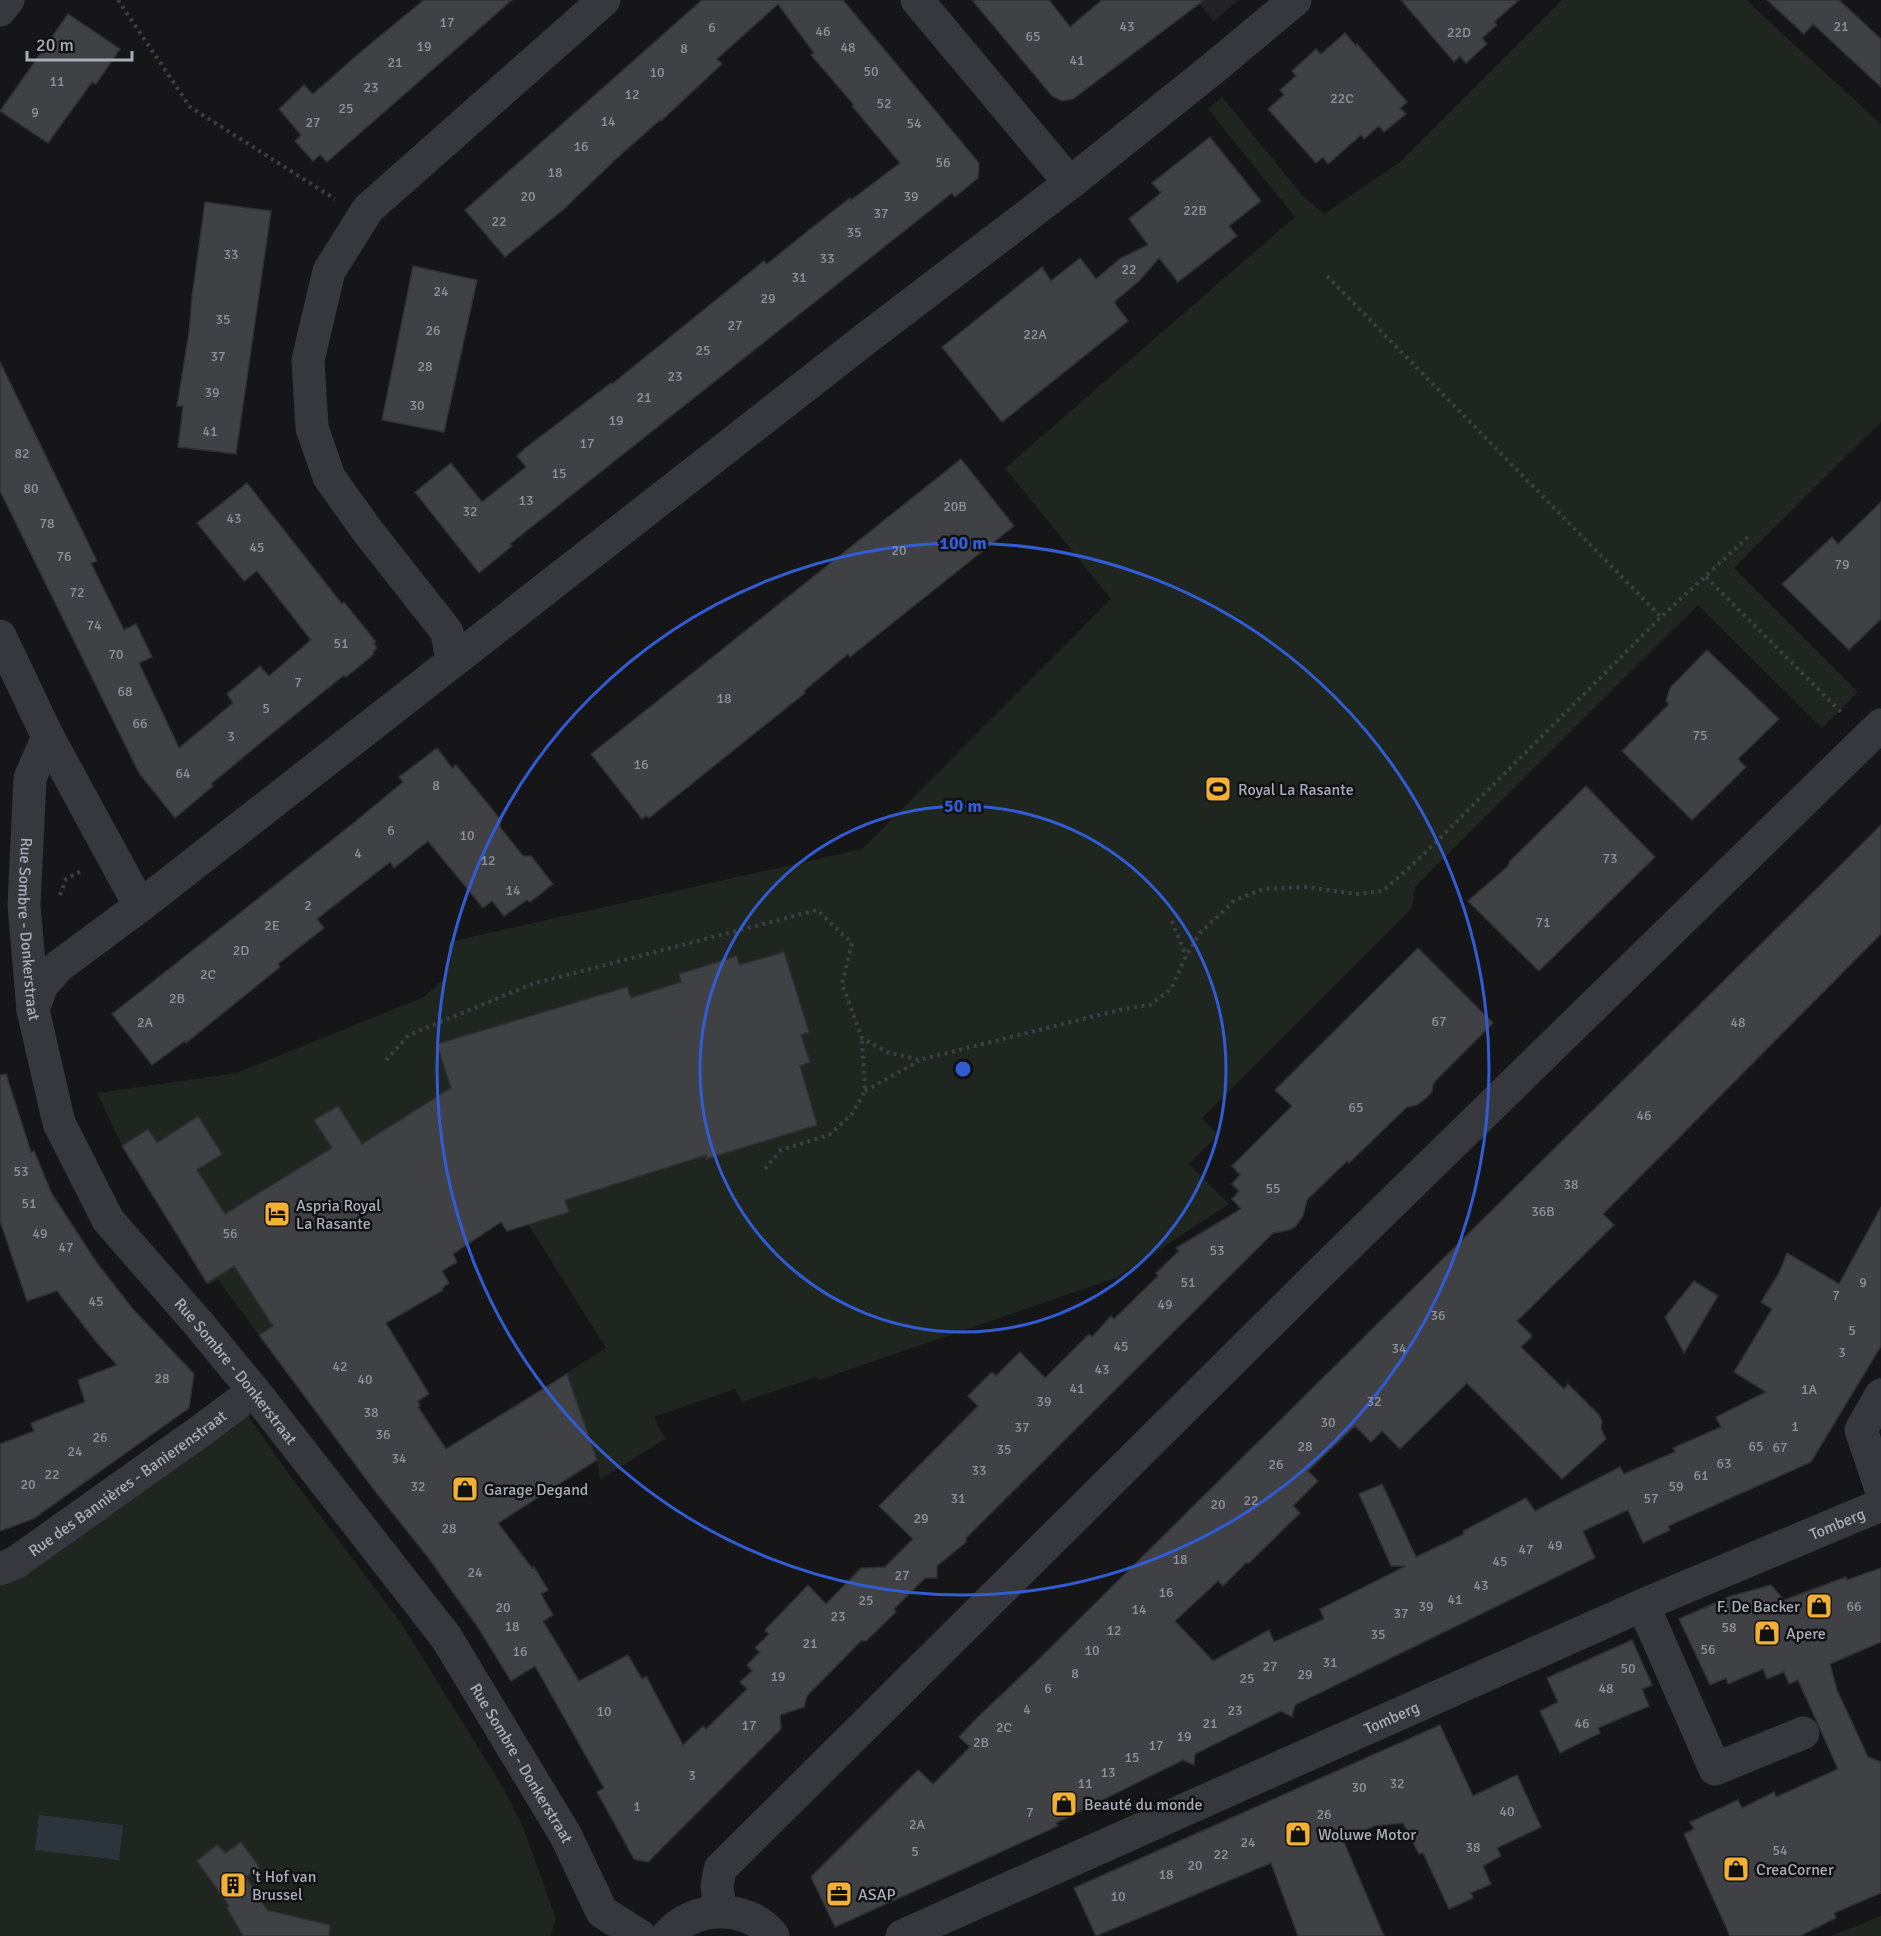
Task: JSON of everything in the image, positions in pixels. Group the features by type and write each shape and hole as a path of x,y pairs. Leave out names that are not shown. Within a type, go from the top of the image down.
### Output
{"street":[{"path":"0,10 8,0"},
{"path":"452,662 447,632 366,529 329,477 312,428 308,360 310,349 329,272 368,209 604,0"},
{"path":"917,0 1070,183"},
{"path":"33,1010 42,985 59,966 140,906 864,340 1070,183 1295,0"},
{"path":"0,636 48,737 140,906"},
{"path":"720,1911 717,1886 720,1869 1317,1276 1873,733"},
{"name":"Rue Sombre - Donkerstraat","path":"48,737 30,778 24,905 33,1010 59,1123 108,1220 191,1314 254,1391 446,1637 566,1836 595,1924 640,1936"},
{"name":"Rue des Bannières - Banierenstraat","path":"0,1569 15,1563 206,1428 254,1391"},
{"path":"1881,1395 1861,1430 1881,1489"},
{"name":"Tomberg","path":"902,1936 1643,1605 1881,1505"},
{"path":"1643,1605 1715,1769 1803,1733"},
{"path":"667,1936 685,1920 720,1911 740,1914 757,1923 773,1936"}],"path":[{"path":"118,0 190,107 338,201"},
{"path":"1327,276 1661,617"},
{"path":"765,1169 781,1150 829,1135 852,1114 865,1091 919,1060 1123,1009 1150,1005 1171,989 1186,956 1200,933 1235,900 1263,889 1307,887 1357,894 1383,891 1422,856 1661,617 1749,536"},
{"path":"1706,577 1840,710 1873,733"},
{"path":"54,897 61,895 66,879 85,868"},
{"path":"386,1060 410,1035 532,984 818,910 852,943 842,984 861,1038 865,1091"},
{"path":"1172,921 1186,956"},
{"path":"861,1038 887,1052 919,1060"}],"shaded area":[{"path":"1196,0 1239,0 1214,21"},
{"name":"Royal La Rasante","path":"1562,0 1746,0 1881,124 1881,422 1734,568 1858,692 1822,728 1698,605 1415,887 1412,908 1202,1118 1218,1135 1189,1164 1229,1204 1116,1278 819,1380 816,1377 742,1402 735,1389 654,1417 665,1439 600,1480 597,1460 567,1373 606,1348 521,1213 501,1222 277,1359 218,1280 208,1285 122,1146 97,1093 236,1073 424,997 447,976 449,942 862,849 1111,599 1005,468 1295,217 1208,109 1222,97 1302,195 1324,214 1400,162"},
{"name":"'t Hof van Brussel","path":"247,1414 288,1473 401,1623 504,1789 523,1827 556,1919 550,1936 0,1936 0,1582 65,1544 127,1503"},
{"path":"39,1815 123,1825 119,1860 35,1850"},
{"path":"1881,1916 1881,1936 1831,1936"}],"building":[{"path":"424,0 512,0 327,162 320,155 313,161 295,141 301,135 279,109 304,85 313,94"},
{"path":"702,0 843,0 979,163 978,178 955,197 952,193 510,544 512,546 479,573 415,492 451,463 482,502 526,467 517,456 524,449 612,384 764,261 767,264 850,198 851,200 900,163 811,55 814,53 778,4 717,59 722,64 661,121 617,158 564,209 505,257 465,210"},
{"path":"972,0 1049,0 1070,27 1102,0 1204,0 1073,99 1062,101 1052,96"},
{"path":"1401,0 1519,0 1494,22 1497,25 1482,38 1487,44 1466,63 1460,56 1454,62"},
{"path":"1767,0 1839,0 1881,39 1881,87 1813,24 1804,34"},
{"path":"68,14 120,49 96,84 92,82 48,143 0,111"},
{"path":"1345,33 1407,102 1400,108 1406,114 1384,132 1379,126 1364,139 1361,135 1328,164 1323,157 1316,163 1268,109 1284,95 1280,90 1296,76 1292,71 1316,49 1321,54"},
{"path":"1210,137 1261,201 1229,226 1237,236 1178,282 1159,258 1139,281 1114,302 1128,321 1002,422 942,347 1042,267 1051,281 1080,258 1096,279 1121,258 1148,245 1129,219 1161,193 1152,183"},
{"path":"205,202 271,211 236,454 178,447 183,406 177,406 189,332"},
{"path":"413,266 477,280 444,432 382,420"},
{"path":"0,362 97,561 91,563 124,630 136,624 152,657 139,663 179,748 233,703 227,694 260,666 269,676 311,640 257,571 244,581 197,523 247,483 342,604 344,602 376,642 374,644 377,648 374,654 346,677 344,675 264,740 211,784 213,786 175,818 139,773 0,491"},
{"path":"961,459 1014,526 850,657 848,654 804,691 805,693 649,818 646,816 642,819 591,754"},
{"path":"1881,502 1881,619 1849,650 1782,584 1832,537 1838,544"},
{"path":"1707,650 1779,719 1738,759 1746,767 1692,820 1622,751 1669,704 1666,701 1670,688"},
{"path":"437,748 452,768 456,765 501,820 500,827 523,856 531,856 553,884 530,902 527,900 504,916 492,901 483,908 428,841 394,868 390,862 317,919 324,928 278,964 280,967 186,1043 185,1041 152,1065 112,1014 356,821 403,782 399,777"},
{"path":"1586,786 1655,857 1539,971 1468,901 1508,866 1510,861"},
{"path":"1881,825 1881,934 1603,1214 1614,1225 1517,1321 1532,1336 1521,1347 1564,1389 1568,1384 1599,1415 1602,1421 1601,1429 1606,1439 1562,1479 1467,1383 1400,1449 1382,1431 1371,1442 1355,1426 1308,1471 1318,1481 1293,1506 1300,1513 1223,1586 1218,1581 1175,1621 1213,1661 1269,1630 1274,1642 1324,1619 1320,1609 1406,1566 1391,1566 1359,1494 1382,1484 1416,1557 1464,1534 1463,1531 1526,1498 1535,1511 1620,1467 1624,1474 1675,1452 1673,1448 1721,1427 1716,1417 1766,1392 1734,1372 1772,1309 1761,1302 1779,1273 1787,1253 1839,1284 1881,1207 1881,1346 1811,1462 1668,1526 1670,1530 1643,1543 1628,1510 1583,1531 1595,1558 1295,1705 1292,1717 1281,1711 1195,1754 1194,1765 1183,1760 1056,1823 1058,1826 835,1927 811,1877 918,1770 933,1784 970,1747 959,1737 976,1719"},
{"path":"1418,948 1493,1023 1439,1077 1433,1084 1432,1092 1426,1098 1417,1105 1407,1107 1307,1200 1303,1216 1295,1227 1273,1233 966,1538 966,1542 937,1566 937,1578 925,1578 894,1609 896,1612 866,1641 861,1641 807,1696 804,1707 780,1715 781,1729 648,1862 634,1859 597,1792 604,1788 535,1666 511,1681 479,1629 427,1556 375,1491 259,1335 273,1326 234,1266 207,1283 122,1146 148,1129 157,1143 198,1116 222,1154 197,1170 225,1214 332,1148 314,1120 338,1106 362,1144 451,1088 437,1044 627,987 631,998 681,982 679,974 737,956 739,965 784,952 809,1032 801,1035 810,1062 800,1066 817,1125 706,1159 706,1155 565,1200 569,1212 507,1231 501,1222 453,1254 457,1262 442,1271 449,1283 442,1288 443,1290 386,1323 429,1394 418,1401 420,1406 418,1407 446,1449 567,1374 597,1460 498,1523 532,1568 534,1567 548,1590 541,1594 553,1615 543,1621 579,1681 628,1655 642,1679 646,1676 683,1745 703,1726 706,1729 747,1689 740,1682 752,1671 747,1665 760,1652 755,1648 769,1634 765,1630 808,1585 826,1604 861,1568 885,1567 913,1539 879,1506 978,1406 968,1396 992,1372 996,1376 1020,1352 1045,1378 1089,1334 1092,1337 1111,1316 1114,1319 1158,1276 1156,1273 1179,1251 1176,1248 1241,1209 1232,1199 1239,1191 1232,1184 1240,1175 1232,1166 1292,1106 1275,1090"},
{"path":"6,1074 31,1152 34,1151 52,1194 97,1263 132,1308 194,1374 189,1408 33,1519 0,1531 0,1444 34,1431 31,1423 85,1402 78,1380 117,1365 57,1291 27,1301 0,1221 0,1075"},
{"path":"1694,1281 1718,1296 1684,1353 1665,1317"},
{"path":"1881,1568 1881,1642 1830,1664 1837,1690 1868,1757 1881,1762 1881,1893 1834,1913 1836,1918 1800,1936 1730,1936 1684,1834 1694,1829 1690,1822 1738,1800 1742,1808 1774,1792 1776,1797 1838,1769 1798,1680 1789,1684 1784,1672 1767,1679 1763,1669 1728,1684 1726,1678 1710,1685 1679,1619 1731,1596 1771,1585 1784,1600 1846,1577 1847,1580"},
{"path":"1632,1640 1652,1685 1642,1689 1649,1706 1598,1728 1600,1733 1560,1753 1540,1711 1558,1702 1547,1678"},
{"path":"1440,1725 1473,1796 1517,1775 1541,1827 1497,1848 1501,1856 1483,1866 1491,1884 1471,1893 1473,1898 1449,1909 1423,1853 1419,1854 1403,1823 1374,1826 1343,1840 1384,1936 1298,1936 1271,1863 1096,1936 1074,1888"},
{"name":"'t Hof van Brussel","path":"241,1842 260,1868 246,1877 267,1910 330,1925 329,1936 243,1936 227,1908 229,1906 197,1861 217,1845 225,1853"}],"place":[{"name":"Royal La Rasante","path":"1218,789"},
{"name":"Aspria Royal La Rasante","path":"277,1214"},
{"name":"Garage Degand","path":"465,1489"},
{"name":"F. De Backer","path":"1819,1606"},
{"name":"Apere","path":"1767,1633"},
{"name":"Beauté du monde","path":"1064,1804"},
{"name":"Woluwe Motor","path":"1298,1834"},
{"name":"CreaCorner","path":"1736,1869"},
{"name":"'t Hof van Brussel","path":"233,1885"},
{"name":"ASAP","path":"839,1894"}]}
